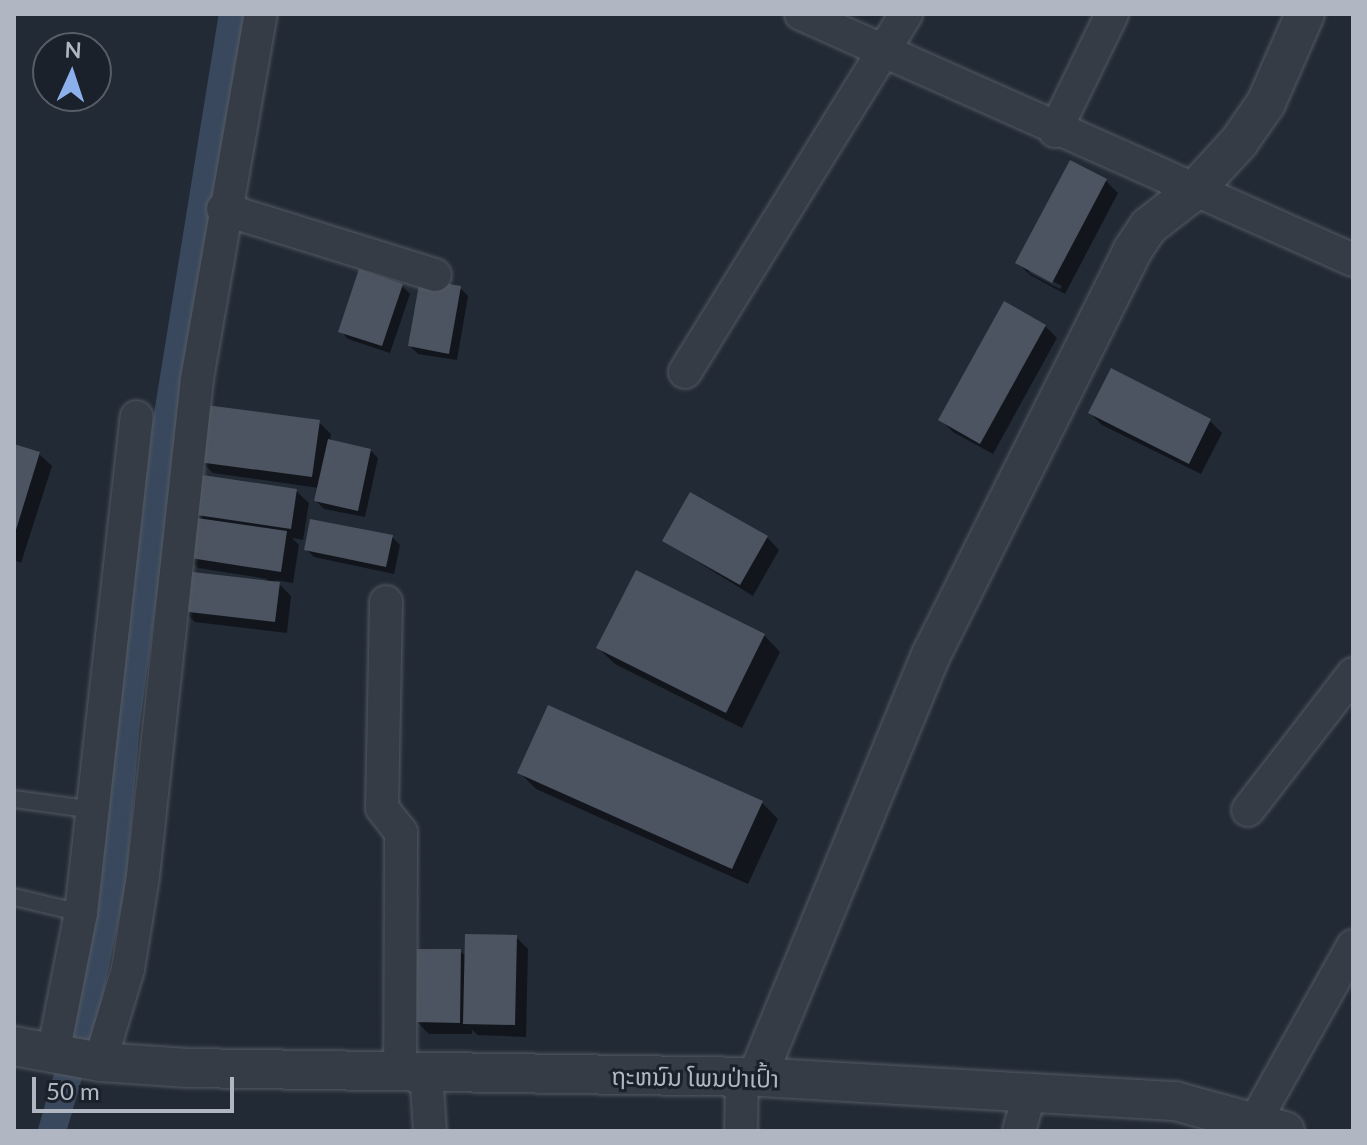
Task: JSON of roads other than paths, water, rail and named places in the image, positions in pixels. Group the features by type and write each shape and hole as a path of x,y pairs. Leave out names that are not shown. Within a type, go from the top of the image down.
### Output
{"street":[{"path":"100,1062 128,969 143,876 193,410 223,209 261,14"},
{"path":"801,14 1055,131 1353,260"},
{"path":"685,372 885,53 906,14"},
{"path":"1055,131 1112,14"},
{"path":"741,1131 750,1077 952,613 1132,251 1149,226 1194,191 1266,103 1305,14"},
{"path":"223,209 435,275"},
{"path":"57,1055 81,913 94,810 137,417"},
{"path":"386,602 382,808 401,832 413,1071 430,1131"},
{"path":"1248,810 1353,674"},
{"path":"1270,1127 1353,946"},
{"name":"ຖະຫນົນ ໂພນປ່າເປົ້າ","path":"14,1046 100,1062 315,1073 413,1071 750,1077 1175,1101 1270,1127"},
{"path":"1019,1131 1030,1093"}],"lane":[{"path":"14,799 94,810"},
{"path":"14,897 81,913"}],"waterway":[{"path":"52,1131 82,1028 112,883 126,724 160,464 233,14"}]}
